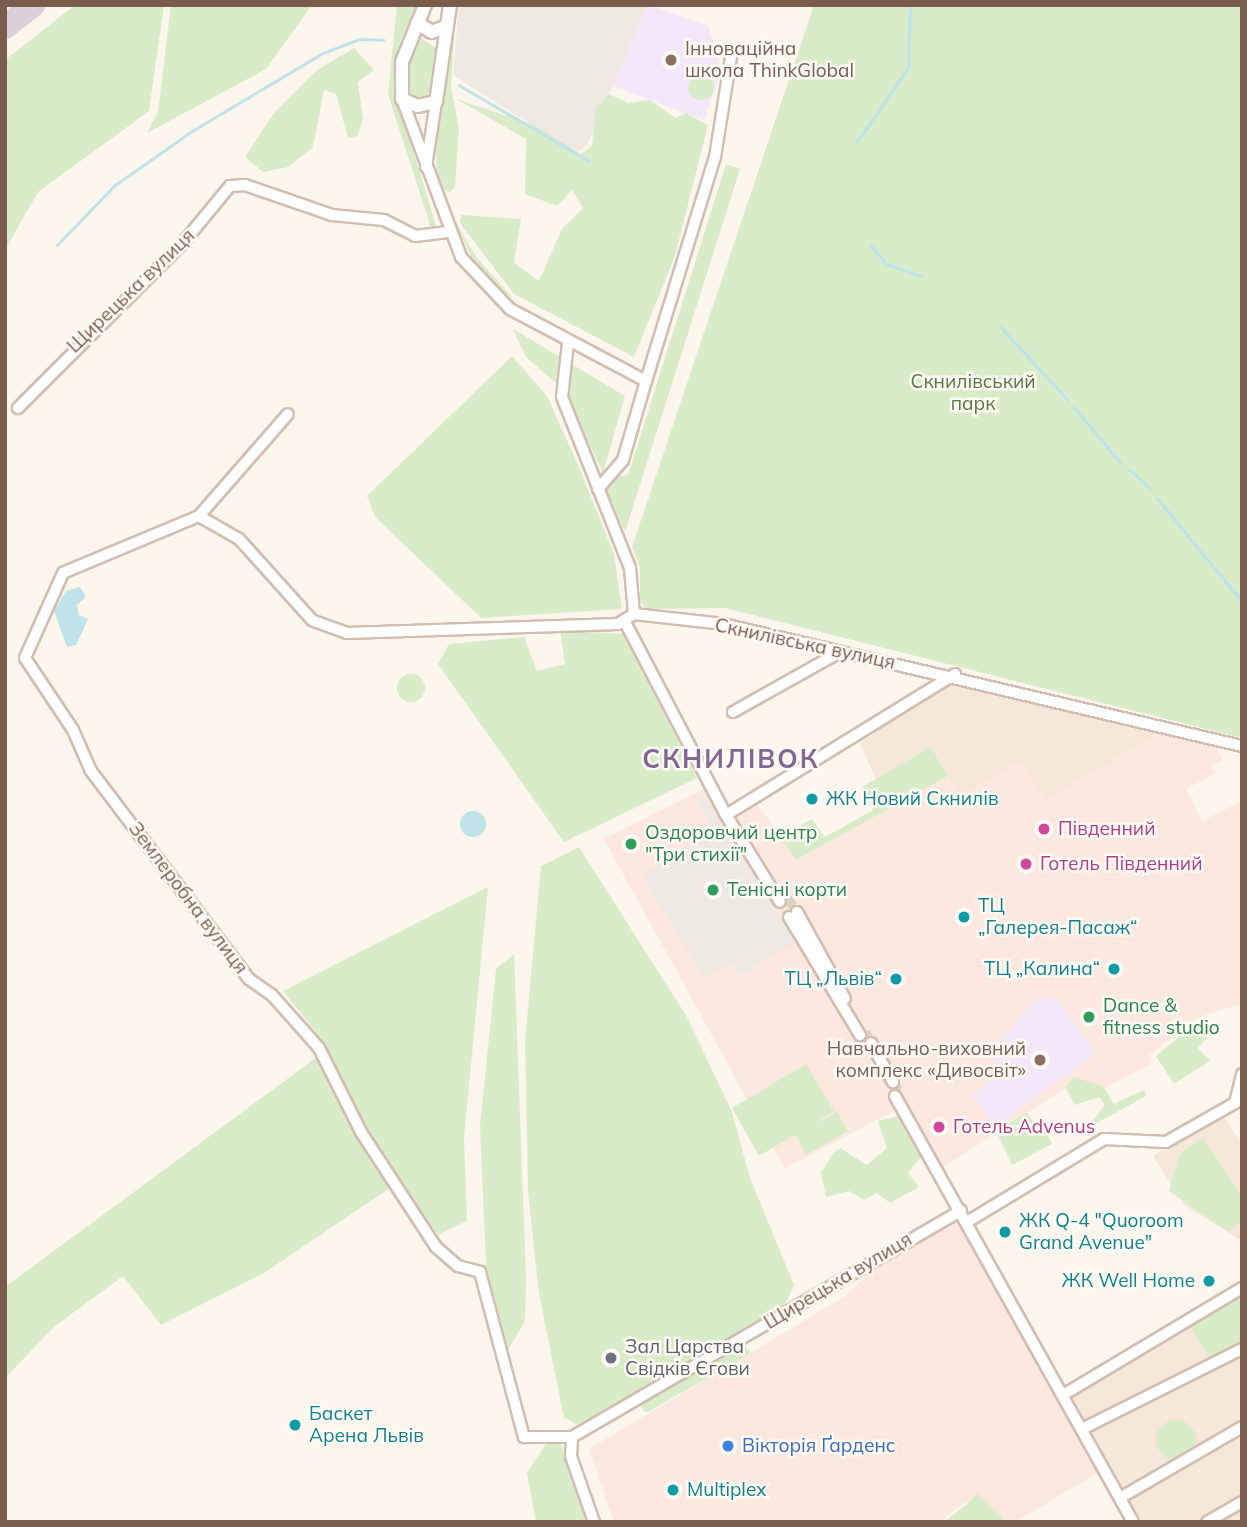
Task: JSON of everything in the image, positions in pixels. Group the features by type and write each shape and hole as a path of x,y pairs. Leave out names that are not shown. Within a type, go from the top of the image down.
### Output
{"street":[{"path":"425,5 402,62 402,99 426,170 461,257 504,303 569,344 646,381"},
{"path":"426,170 450,5"},
{"path":"417,23 432,32 447,26"},
{"path":"597,489 624,457 715,157 731,57"},
{"path":"402,99 418,106 436,102"},
{"name":"Щирецька вулиця","path":"18,408 183,243 230,186 245,185 332,215 384,220 415,236 450,232"},
{"path":"569,344 562,397 630,568 629,618 726,815 781,898"},
{"path":"199,516 288,414"},
{"name":"Скнилівська вулиця","path":"199,516 239,538 312,620 346,633 629,618 723,624 840,652 954,674 1242,746"},
{"name":"Землеробна вулиця","path":"199,516 63,573 28,645 28,667 73,730 91,771 248,979 272,995 319,1048 405,1202 436,1247 468,1270 480,1272 524,1437 572,1437"},
{"path":"733,712 840,652"},
{"path":"726,815 954,674"},
{"path":"793,915 891,1083"},
{"name":"Щирецька вулиця","path":"572,1437 1104,1139 1166,1142 1235,1103 1242,1074"},
{"path":"899,1097 1133,1522"},
{"path":"1063,1395 1242,1288"},
{"path":"1082,1429 1242,1349"},
{"path":"1121,1498 1242,1427"},
{"path":"572,1437 572,1456 594,1522"},
{"path":"1207,1522 1242,1503"}],"shaded area":[{"path":"459,5 648,5 587,145 579,151 568,148 453,75"},
{"name":"Інноваційна школа ThinkGlobal","path":"648,5 708,26 722,70 704,120 613,86"},
{"path":"955,680 1167,728 1044,801 959,795 931,747 876,780 860,743 876,732 872,725 885,717 889,723"},
{"path":"1167,728 1201,737 1207,747 1214,743 1223,760 1212,765 1216,773 1186,789 1202,821 1242,801 1242,1003 1200,1017 1149,1055 1153,1063 1099,1091 1073,1083 935,1173 900,1108 785,1168 604,839 704,789 724,822 756,802 796,860 948,776 960,795 1020,761 1045,800"},
{"path":"704,796 796,941 740,976 731,963 704,979 641,875 714,830 696,800"},
{"name":"Навчально-виховний комплекс «Дивосвіт»","path":"1056,997 1096,1054 994,1127 973,1095 1001,1072 988,1054 1036,1000"},
{"path":"1222,1113 1242,1144 1242,1241 1184,1205 1153,1156"},
{"path":"954,1218 1102,1470 1016,1522 978,1522 966,1501 940,1522 614,1522 589,1449 844,1297 891,1252"},
{"path":"1242,1291 1242,1522 1137,1522 1070,1399"}],"green space":[{"path":"75,5 164,5 149,111 38,192 5,250 5,60"},
{"path":"171,5 312,5 266,69 147,133 158,112"},
{"path":"397,5 416,5 400,42 396,95 436,225 432,231 388,94"},
{"path":"456,5 451,88 459,128 455,187 449,193 438,185 435,139"},
{"name":"Скнилівський парк","path":"814,5 1242,5 1242,738 725,608 646,609 640,602 640,568 632,547"},
{"path":"421,38 436,48 428,95 418,100 407,89 412,44"},
{"path":"354,48 374,70 358,82 363,120 357,136 348,138 336,94 324,90 313,147 288,167 263,172 245,157 274,113 317,70"},
{"path":"701,74 710,78 714,87 710,96 701,100 692,96 688,87 692,78"},
{"path":"609,94 628,103 650,100 675,118 686,113 708,125 675,256 634,357 514,294 460,223 461,215 521,219 514,263 539,281 562,229 583,208 572,190 557,206 525,194 526,139 456,99 534,125 581,154 592,146 596,108"},
{"path":"726,164 740,169 625,532 607,491 611,478 628,475"},
{"path":"454,220 477,258 513,298 605,355 503,292 471,256"},
{"path":"513,329 625,396 603,473 563,389 526,357"},
{"path":"512,356 547,396 579,467 614,554 622,609 481,618 375,517 367,496"},
{"path":"560,630 623,634 697,778 564,842 438,664 449,644 524,637 537,671 565,664"},
{"path":"411,674 421,678 425,688 421,698 411,702 401,698 397,688 401,678"},
{"path":"931,747 948,776 796,860 775,830 782,836 812,819 825,837 873,810 862,787"},
{"path":"579,847 687,1017 732,1112 750,1178 794,1285 785,1304 756,1323 578,1425 564,1418 539,1294 528,1192 525,1042 541,866"},
{"path":"488,887 464,1138 467,1221 438,1235 367,1130 320,1037 283,991"},
{"path":"514,954 526,1278 525,1321 508,1350 486,1265 480,1126 496,969"},
{"path":"1203,1017 1209,1020 1207,1038 1198,1048 1210,1061 1174,1084 1156,1056"},
{"path":"321,1054 393,1186 264,1273 161,1325 123,1276 54,1327 5,1378 5,1287"},
{"path":"806,1064 834,1111 812,1125 837,1112 848,1131 806,1155 795,1135 759,1156 732,1108"},
{"path":"1074,1077 1103,1086 1114,1104 1144,1090 1146,1096 1086,1129 1105,1105 1099,1097 1075,1105 1065,1087"},
{"path":"1027,1112 1034,1123 1040,1120 1052,1144 1012,1165 996,1131"},
{"path":"900,1116 922,1156 908,1173 919,1187 890,1203 877,1193 864,1200 849,1191 826,1197 821,1173 833,1153 840,1148 867,1165 887,1148 878,1121"},
{"path":"1203,1138 1242,1197 1242,1220 1229,1232 1169,1191 1180,1154"},
{"path":"1242,1293 1242,1346 1209,1357 1190,1326"},
{"path":"743,1344 751,1353 646,1413 642,1408 640,1403"},
{"path":"1176,1420 1184,1421 1190,1426 1195,1432 1195,1448 1190,1454 1184,1459 1176,1460 1168,1459 1162,1454 1157,1448 1156,1440 1157,1432 1162,1426 1168,1421"},
{"path":"547,1442 560,1442 588,1522 536,1522 527,1473"},
{"path":"976,1493 1006,1522 944,1522 972,1500"}],"water":[{"path":"80,587 86,597 77,605 79,615 88,619 76,645 67,647 54,611 66,591"},
{"path":"473,811 482,815 486,824 482,833 473,837 464,833 460,824 464,815"}],"waterway":[{"path":"857,142 908,68 910,5"},
{"path":"57,245 115,185 192,131 323,53 359,39 383,40"},
{"path":"459,85 589,161"},
{"path":"870,244 887,264 922,276"},
{"path":"1000,326 1068,400"},
{"path":"1074,407 1121,463"},
{"path":"1130,470 1150,488"},
{"path":"1157,498 1242,601"}],"taxiway":[{"path":"5,27 33,5"}],"tunnel":[{"path":"787,898 797,912"},
{"path":"865,1032 871,1043"},
{"path":"893,1082 900,1093"}],"place":[{"name":"Інноваційна школа ThinkGlobal","path":"671,60"},
{"name":"ЖК Новий Скнилів","path":"812,799"},
{"name":"Південний","path":"1044,829"},
{"name":"Оздоровчий центр \"Три стихії\"","path":"631,844"},
{"name":"Готель Південний","path":"1026,864"},
{"name":"Тенісні корти","path":"713,890"},
{"name":"ТЦ „Галерея-Пасаж“","path":"964,917"},
{"name":"ТЦ „Калина“","path":"1114,969"},
{"name":"ТЦ „Львів“","path":"896,979"},
{"name":"Dance & fitness studio","path":"1089,1017"},
{"name":"Навчально-виховний комплекс «Дивосвіт»","path":"1040,1060"},
{"name":"Готель Advenus","path":"939,1127"},
{"name":"ЖК Q-4 \"Quoroom Grand Avenue\"","path":"1005,1232"},
{"name":"ЖК Well Home","path":"1209,1281"},
{"name":"Зал Царства Свідків Єгови","path":"611,1358"},
{"name":"Баскет Арена Львів","path":"295,1425"},
{"name":"Вікторія Ґарденс","path":"728,1446"},
{"name":"Multiplex","path":"673,1490"}],"district":[{"name":"СКНИЛІВОК","path":"731,759"}]}
